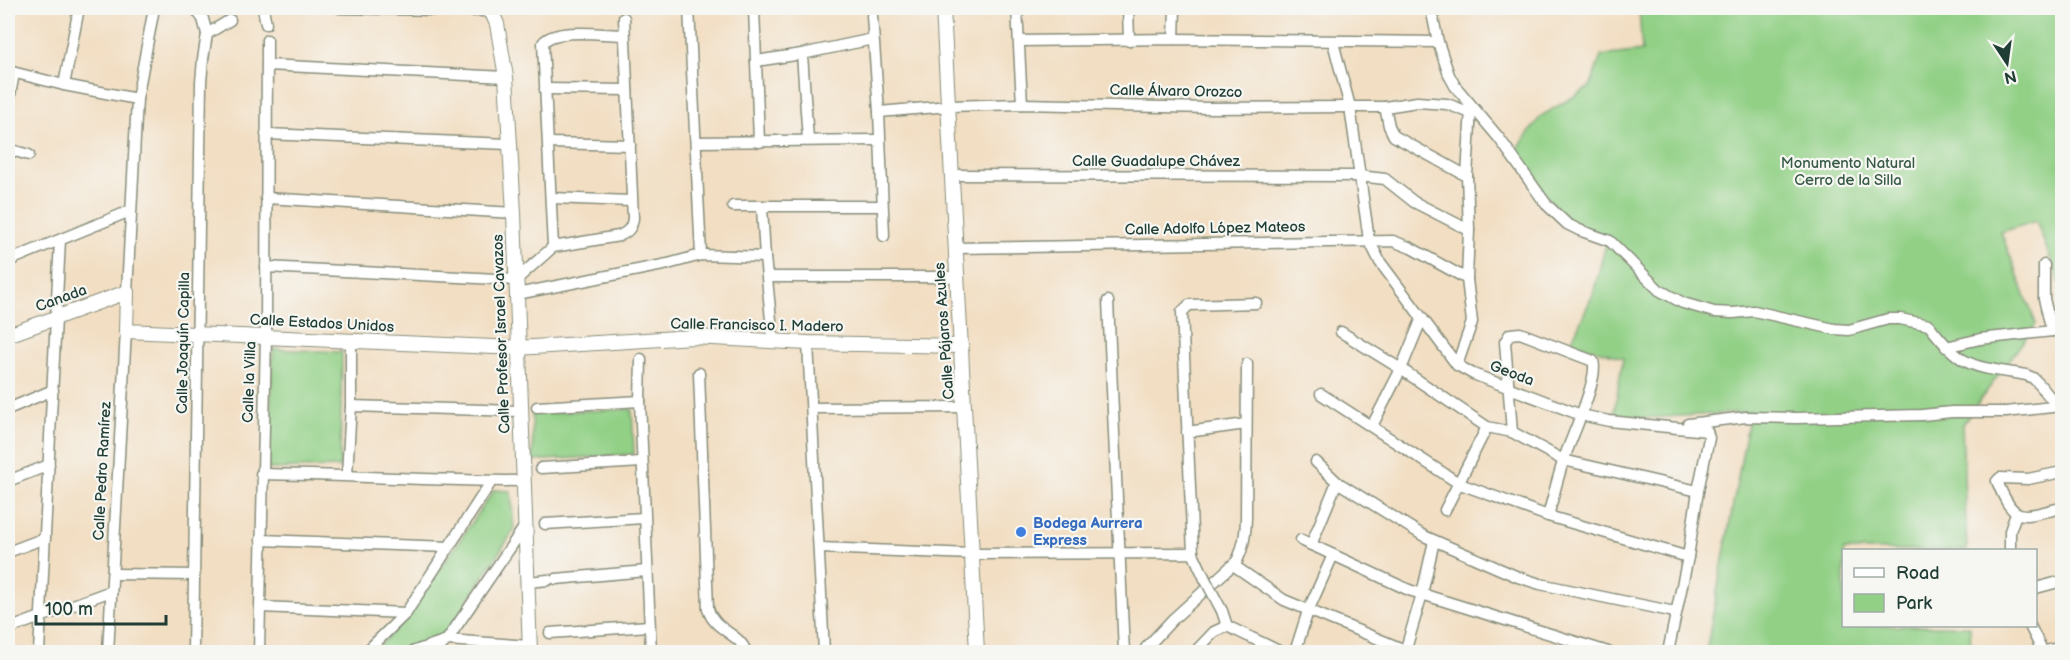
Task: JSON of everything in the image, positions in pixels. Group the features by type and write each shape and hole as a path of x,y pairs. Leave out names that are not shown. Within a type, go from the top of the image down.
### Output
{"street":[{"path":"64,85 79,8"},
{"path":"127,292 136,99 154,8"},
{"path":"195,8 203,19 207,34 230,20"},
{"path":"263,8 266,24"},
{"path":"340,8 485,11 493,15"},
{"path":"689,8 701,255"},
{"path":"753,8 759,142"},
{"name":"Calle Pájaros Azules","path":"943,8 977,652"},
{"path":"1017,8 1022,104"},
{"path":"1128,8 1129,41"},
{"path":"1174,39 1175,8"},
{"path":"1431,8 1438,42 1452,81 1471,109 1499,138 1546,204 1555,214 1579,230 1610,241 1659,290 1683,303 1724,314 1754,311 1841,330 1888,319 1929,325 1946,347 1962,361 2033,378 2060,406"},
{"name":"Calle Profesor Israel Cavazos","path":"493,15 497,24 506,77 508,144 514,213 517,348 530,649"},
{"path":"872,16 884,236"},
{"path":"516,287 552,247 619,237 630,229 633,223 624,18"},
{"name":"Calle Joaquín Capilla","path":"193,652 201,82 202,59 207,34"},
{"path":"552,247 549,143 542,47 547,38 559,34 624,35"},
{"path":"756,61 873,39"},
{"path":"1020,41 1174,39 1438,42"},
{"name":"Calle la Villa","path":"259,652 261,474 266,336 267,40"},
{"name":"Geoda","path":"1333,42 1350,107 1369,240 1380,262 1457,366 1581,416 1707,431 1709,438 1698,491"},
{"path":"802,54 808,140"},
{"path":"267,65 506,77"},
{"path":"8,106 10,72 136,99"},
{"path":"545,89 627,90"},
{"name":"Calle Álvaro Orozco","path":"879,112 949,106 1022,104 1210,108 1385,107 1402,103 1432,102 1471,109"},
{"path":"1385,107 1394,136 1467,176"},
{"path":"1457,366 1472,322 1467,279 1469,230 1467,176 1471,109"},
{"path":"266,134 508,144"},
{"path":"696,142 878,140"},
{"path":"549,143 630,145"},
{"path":"8,149 29,155"},
{"name":"Calle Guadalupe Chávez","path":"952,175 1359,176 1385,179 1414,202 1469,230"},
{"path":"266,198 514,213"},
{"path":"551,198 631,201"},
{"path":"733,206 882,206"},
{"path":"762,207 773,341"},
{"path":"8,261 130,211"},
{"path":"39,652 58,316 60,240"},
{"name":"Calle Adolfo López Mateos","path":"955,248 1393,241 1467,279"},
{"path":"266,267 516,287 668,264 701,255 765,257"},
{"path":"1946,347 1980,339 2057,331 2044,300 2044,266"},
{"path":"768,277 956,278"},
{"name":"Canada","path":"8,335 127,292"},
{"name":"Calle Pedro Ramírez","path":"108,652 127,292"},
{"path":"1108,301 1124,652"},
{"path":"1256,303 1189,305 1183,309 1193,553 1222,611 1227,626 1281,652"},
{"path":"1372,426 1401,369 1422,318"},
{"name":"Calle Estados Unidos","path":"126,331 517,348"},
{"path":"1341,332 1401,369 1486,427 1512,432 1563,460 1698,491 1688,557 1668,652"},
{"path":"1512,432 1505,342 1510,334 1520,333 1589,358 1595,370 1581,416 1563,460 1548,516"},
{"name":"Calle Francisco I. Madero","path":"517,348 693,337 808,343 961,346"},
{"path":"347,475 351,406 351,340"},
{"path":"808,343 824,652"},
{"path":"641,359 642,462 651,652"},
{"path":"1146,651 1173,619 1233,565 1240,555 1246,530 1247,364"},
{"path":"699,373 708,609 714,622 738,640 746,652"},
{"path":"8,408 53,390"},
{"path":"1321,394 1460,484 1548,516 1688,557"},
{"path":"537,407 640,401"},
{"path":"351,406 520,411"},
{"path":"1673,426 1746,417 1922,415 1952,412 2006,412 2060,406"},
{"path":"812,408 965,407"},
{"path":"1187,432 1246,424"},
{"path":"1445,510 1460,484 1486,427"},
{"path":"541,468 642,462"},
{"path":"1316,462 1337,482 1434,541 1518,577 1540,584 1675,612"},
{"path":"8,480 48,465"},
{"path":"2062,472 2028,479 2000,478 1997,480 2011,510 2016,514 2028,515 2062,508"},
{"path":"261,474 347,475 491,482 523,481"},
{"path":"366,652 406,613 491,482"},
{"path":"1337,482 1306,542 1422,594 1608,652"},
{"path":"2010,549 2010,531 2016,514"},
{"path":"546,524 644,518"},
{"path":"435,652 447,640 525,526"},
{"path":"8,552 45,538"},
{"path":"261,540 449,547"},
{"path":"1233,565 1284,600 1407,652 1434,541"},
{"path":"820,548 972,554 1193,553"},
{"path":"1294,652 1308,611 1333,555"},
{"path":"528,582 646,571"},
{"path":"113,574 193,575"},
{"path":"2037,588 2062,581"},
{"path":"8,629 111,591"},
{"path":"260,607 406,613"},
{"path":"550,633 649,626"},
{"path":"1195,652 1214,632 1227,626"},
{"path":"2030,627 2042,652 2062,647"},
{"path":"412,652 447,640 530,649"}],"green space":[{"name":"Monumento Natural Cerro de la Silla","path":"1639,8 2062,8 2062,289 2036,221 2001,232 2036,324 1962,425 1967,549 1842,549 1842,627 1970,627 1971,652 1706,652 1750,412 1613,420 1623,358 1571,342 1593,294 1606,244 1560,215 1515,152 1541,116 1590,87 1601,56 1642,51"},
{"path":"273,349 342,352 340,467 268,469"},
{"path":"632,409 634,454 533,461 532,413"},
{"path":"494,490 511,491 514,530 443,638 402,652 373,652 406,619"}],"place":[{"name":"Bodega Aurrera Express","path":"1021,532"}]}
